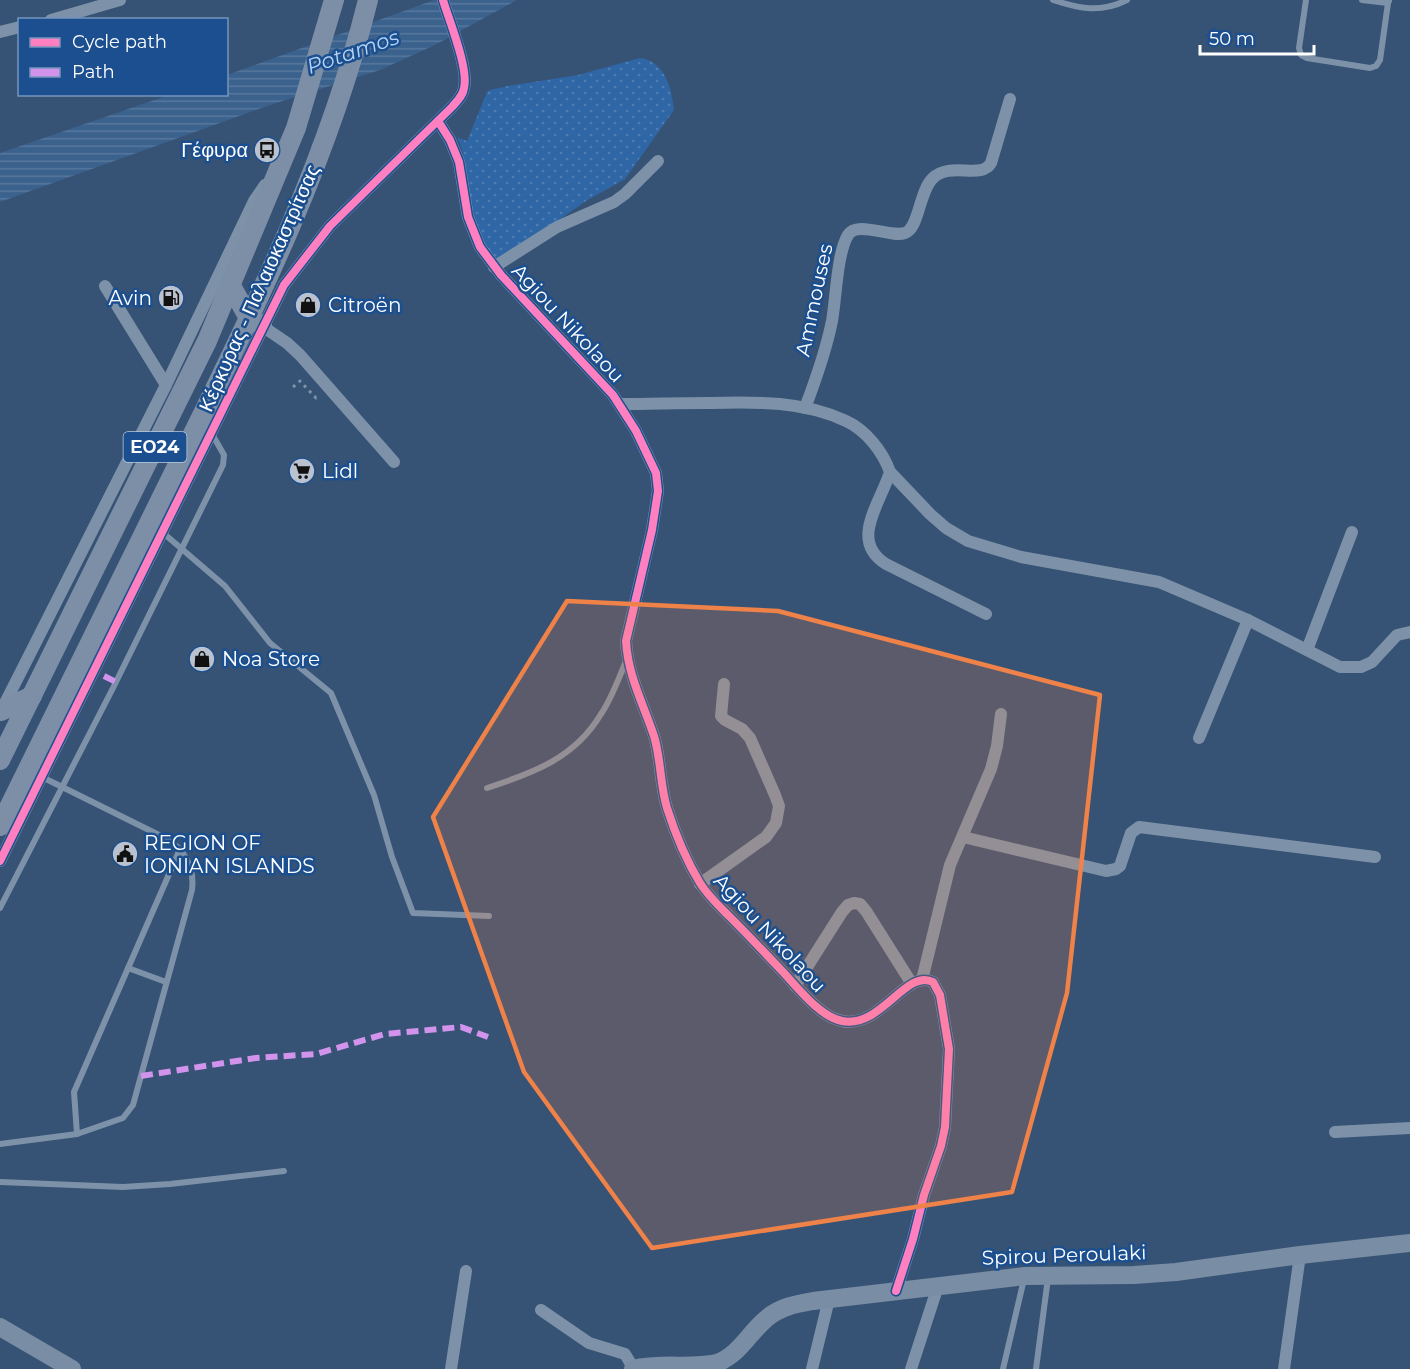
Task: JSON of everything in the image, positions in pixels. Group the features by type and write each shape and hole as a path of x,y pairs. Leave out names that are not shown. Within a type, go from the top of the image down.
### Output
{"main road":[{"name":"Κέρκυρας - Παλαιοκαστρίτσας","path":"0,760 207,341 296,128 334,0"},
{"name":"Κέρκυρας - Παλαιοκαστρίτσας","path":"0,826 207,424 256,322 332,121 366,7"},
{"path":"231,286 256,322"},
{"path":"1,712 32,696"}],"street":[{"path":"58,18 120,0"},
{"path":"394,462 300,355 256,322 330,226 460,98 464,89 464,70 443,0"},
{"path":"0,32 18,28"},
{"name":"Ammouses","path":"805,408 826,349 842,252 848,235 851,231 861,229 899,234 908,232 914,224 923,193 934,176 943,171 956,169 979,171 986,169 991,163 1010,99"},
{"name":"Agiou Nikolaou","path":"438,121 450,140 459,162 472,230 480,247 494,267 619,404 645,446 658,481 652,530 626,641 627,659 655,739 666,805 676,833 700,884 795,986 827,1014 838,1020 846,1022 862,1020 874,1015 917,982"},
{"path":"1,712 166,385 254,201 284,156"},
{"path":"494,267 556,227 614,202 658,161"},
{"path":"105,286 166,385"},
{"path":"619,404 768,402 805,408 847,421 865,434 880,452 890,472 930,514 946,528 968,541 1021,557 1159,582 1248,620 1340,667 1361,667 1372,662 1397,635 1410,632"},
{"path":"0,861 162,531 207,424"},
{"path":"890,472 868,529 867,542 871,551 876,558 886,564 986,614"},
{"path":"1307,650 1352,532"},
{"path":"1199,738 1248,620"},
{"path":"700,884 766,837 776,823 779,807 776,795 750,738 742,729 721,716 724,684"},
{"path":"917,982 950,865 991,770 1001,714"},
{"path":"963,837 1111,871 1120,866 1131,833 1139,827 1375,857"},
{"path":"795,986 842,912 848,905 854,903 860,904 866,911 917,982"},
{"path":"896,1291 941,1146 949,1080 950,1049 940,995 933,982 927,980 917,982"},
{"path":"1335,1132 1410,1128"},
{"name":"Spirou Peroulaki","path":"634,1369 649,1365 698,1366 717,1362 731,1355 766,1318 789,1305 1025,1276 1155,1274 1300,1255 1410,1244"},
{"path":"1284,1369 1300,1255"},
{"path":"451,1369 466,1271"},
{"path":"911,1369 938,1286"},
{"path":"812,1369 829,1299"},
{"path":"541,1310 589,1343 625,1354 634,1369"},
{"path":"0,1327 72,1369"}],"lane":[{"path":"1053,0 1097,10 1127,0"},
{"path":"1306,0 1299,48 1301,55 1307,58 1370,68 1376,66 1380,60 1388,2 1362,0"},
{"path":"0,908 224,462 223,452 207,424"},
{"path":"162,531 225,586 270,643 331,693 374,795 392,857 413,913 489,916"},
{"path":"487,788 531,774 570,750 588,733 602,713 627,659"},
{"path":"0,1144 76,1134 123,1118 131,1109 192,890 191,866 180,849 155,833 42,777 39,747"},
{"path":"76,1134 74,1092 180,849"},
{"path":"128,968 166,982"},
{"path":"0,1182 123,1187 284,1171"},
{"path":"1036,1369 1048,1274"},
{"path":"1004,1369 1025,1276"}],"highlighted area":[{"path":"567,601 778,611 1100,695 1067,993 1012,1192 652,1248 524,1072 433,817"}],"shaded area":[{"path":"640,58 656,64 666,77 674,110 625,179 586,201 495,261 481,237 474,217 465,164 457,137 467,141 487,92 508,86 578,75"}],"water":[{"name":"Potamos","path":"434,0 517,0 435,45 380,70 270,105 0,202 0,153 166,96 228,96 228,75"}],"marked path":[{"path":"104,676 116,682"},
{"path":"141,1076 256,1058 316,1054 385,1034 461,1027 488,1037"}],"cycle path":[{"path":"0,861 284,285 330,226 460,98 464,88 464,69 443,0"},
{"path":"438,121 450,140 459,162 468,217 480,247 501,275 613,395 636,431 656,473 658,491 652,530 626,641 627,654 633,678 654,736 667,808 681,846 703,888 802,993 818,1008 834,1018 842,1021 856,1021 869,1016 913,983 923,980 933,982 940,995 949,1049 945,1127 896,1291"}],"place":[{"name":"Γέφυρα","path":"267,150"},
{"name":"Avin","path":"171,298"},
{"name":"Citroën","path":"308,305"},
{"name":"Lidl","path":"302,471"},
{"name":"Noa Store","path":"202,659"},
{"name":"REGION OF IONIAN ISLANDS","path":"125,854"}]}
